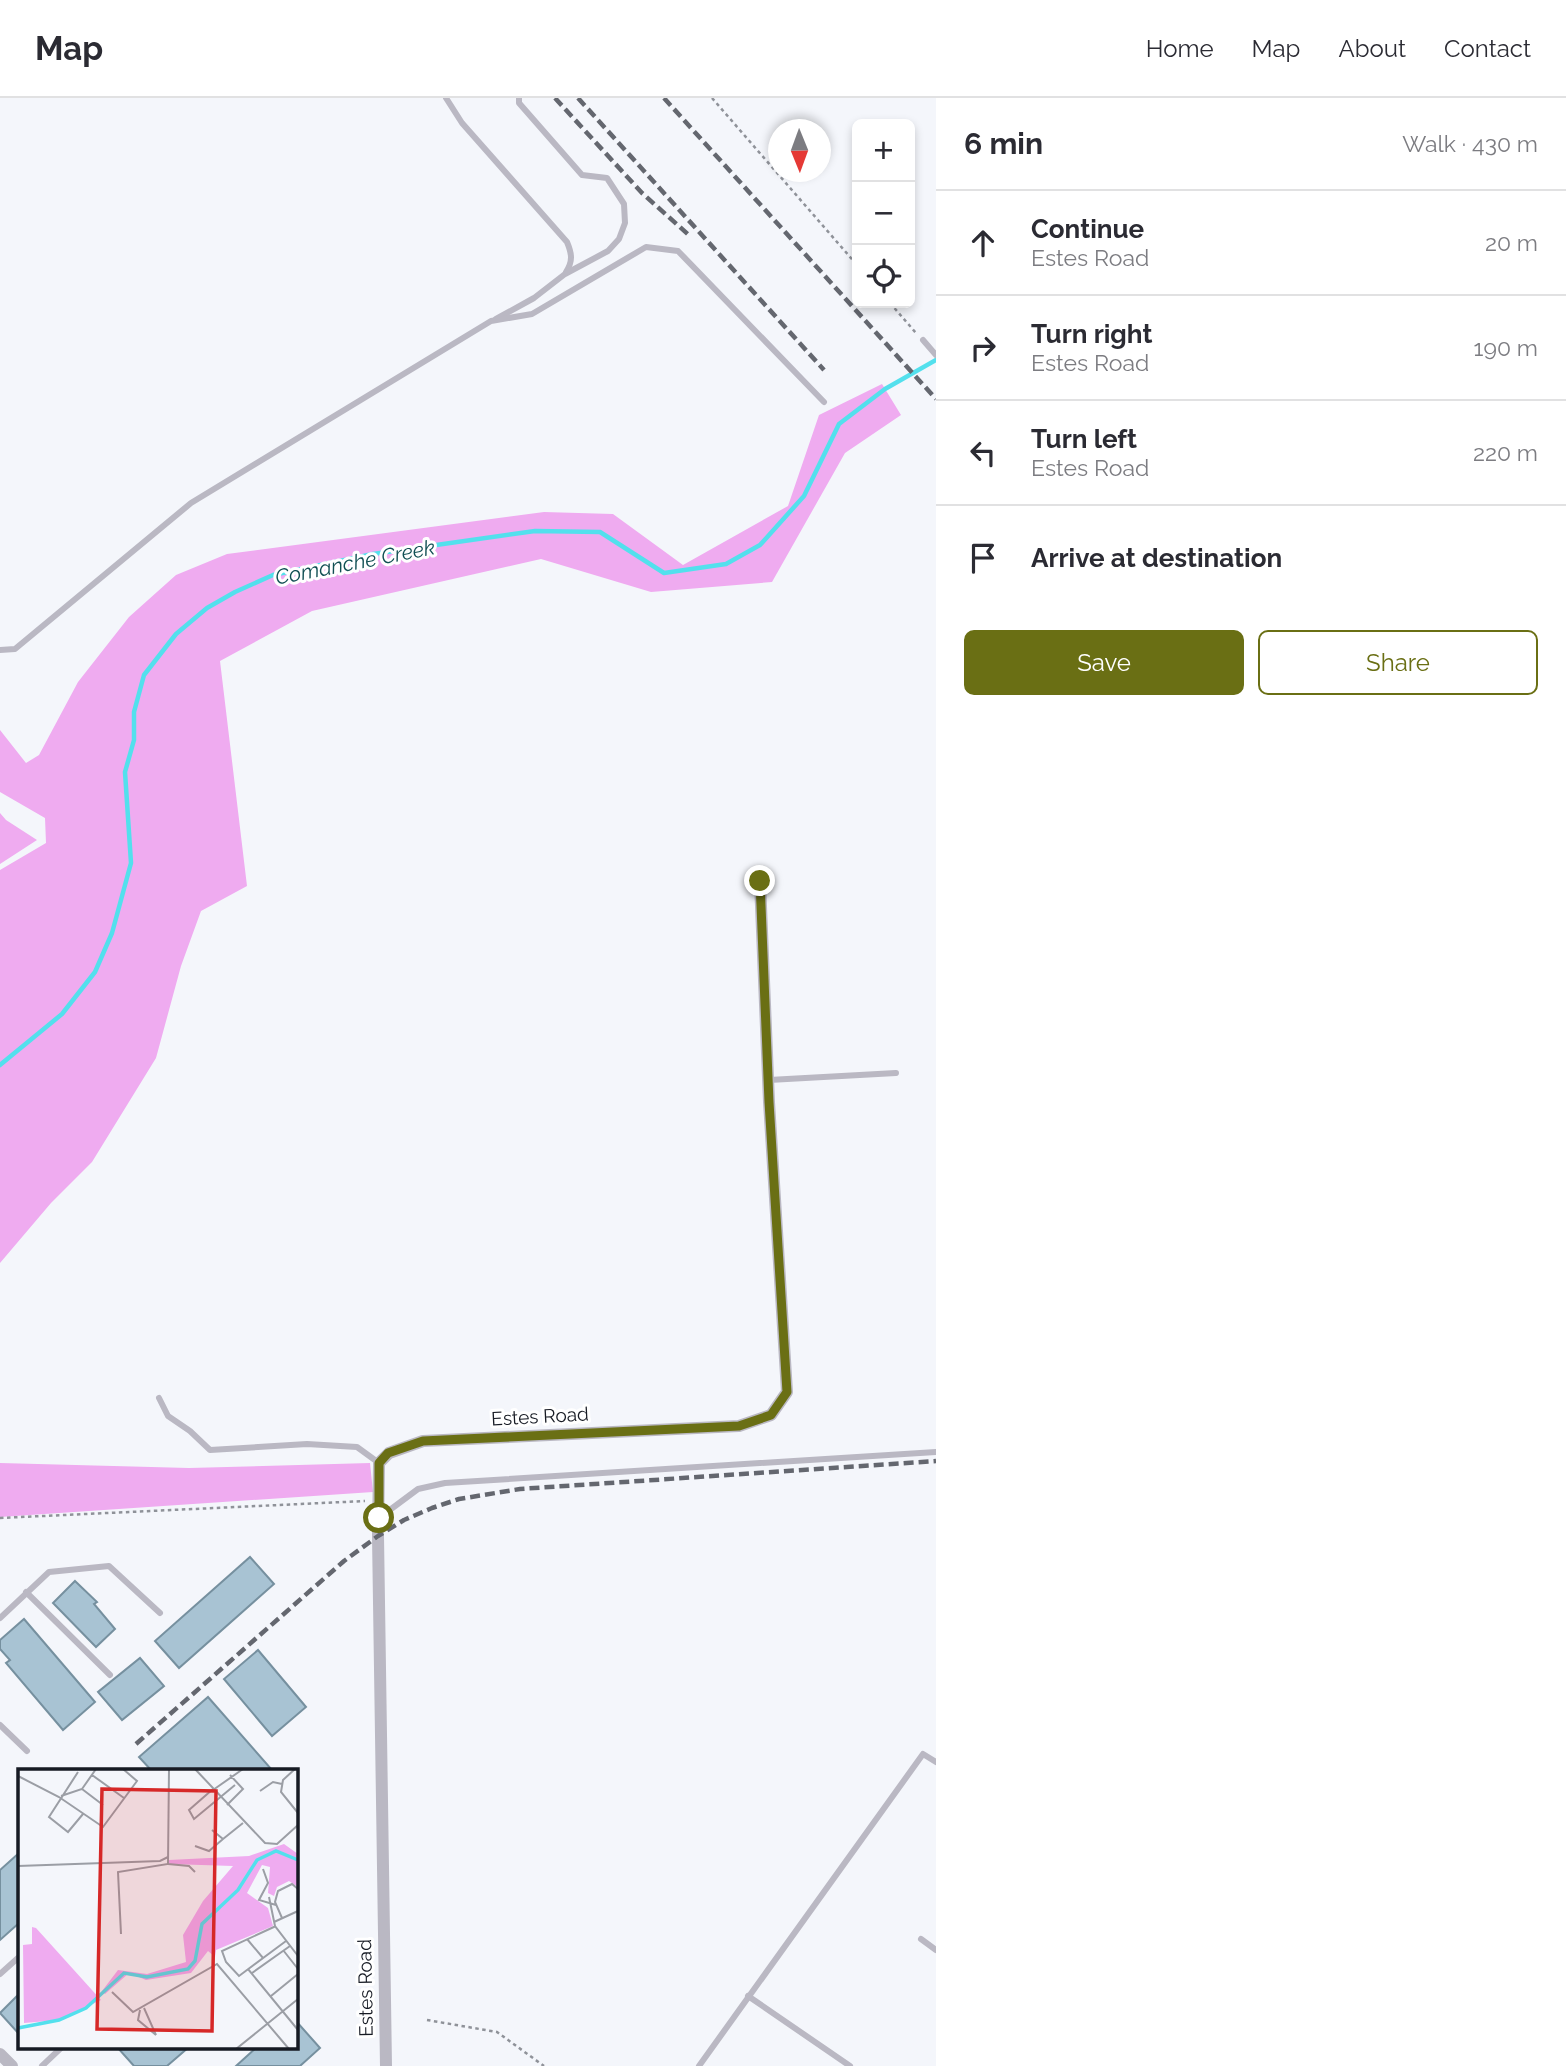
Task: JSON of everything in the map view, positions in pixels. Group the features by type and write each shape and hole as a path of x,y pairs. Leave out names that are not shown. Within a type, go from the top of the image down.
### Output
{"street":[{"name":"Estes Road","path":"386,2066 379,1463 388,1453 423,1441 739,1426 771,1415 787,1392 760,881"},
{"path":"0,2054 12,2066"}],"lane":[{"path":"446,98 462,124 567,242 571,264 565,274"},
{"path":"0,650 15,649 191,503 491,321 534,298 565,274 608,251 620,239 625,223 624,204 607,178 582,175 519,103 519,98"},
{"path":"491,321 532,314 646,247 677,251 824,402"},
{"path":"923,340 936,355"},
{"path":"769,1080 896,1073"},
{"path":"159,1398 168,1416 190,1431 210,1450 307,1444 357,1447 379,1463"},
{"path":"379,1518 418,1489 445,1483 936,1452"},
{"path":"0,1618 49,1572 109,1566 160,1613"},
{"path":"26,1592 110,1675"},
{"path":"0,1725 27,1751"},
{"path":"699,2066 923,1754 936,1762"},
{"path":"921,1939 936,1950"},
{"path":"0,1974 18,1958"},
{"path":"748,1996 850,2066"},
{"path":"42,2066 60,2049"}],"path":[{"path":"712,98 852,259"},
{"path":"894,308 923,340"},
{"path":"0,1518 379,1501"},
{"path":"427,2020 497,2032 544,2066"}],"shaded area":[{"path":"882,384 901,415 845,453 772,582 651,592 541,559 312,611 220,661 247,886 201,911 181,966 156,1058 92,1162 51,1203 0,1263 0,870 46,843 45,818 0,792 0,730 26,763 39,755 78,682 129,617 176,575 227,554 544,512 613,514 683,565 788,506 819,415"},
{"path":"0,813 6,820 37,840 0,864"},
{"path":"0,1463 189,1468 370,1463 373,1492 0,1517"}],"building":[{"path":"250,1557 274,1584 179,1668 155,1641"},
{"path":"75,1581 97,1602 94,1604 115,1629 96,1647 53,1603"},
{"path":"24,1619 95,1702 63,1730 6,1663 10,1660 0,1649 0,1640"},
{"path":"258,1650 306,1707 272,1736 224,1679"},
{"path":"140,1658 164,1686 122,1720 98,1692"},
{"path":"208,1697 271,1769 150,1769 139,1757"},
{"path":"18,1854 18,1924 0,1940 0,1870"},
{"path":"18,1995 18,2033 0,2013"},
{"path":"298,2023 320,2048 300,2066 236,2066 255,2049 298,2049"},
{"path":"119,2049 187,2049 167,2066 134,2066"}],"waterway":[{"name":"Comanche Creek","path":"0,1065 62,1014 95,972 112,933 131,863 125,772 134,740 134,712 144,675 176,634 207,608 273,575 373,554 535,531 600,532 664,573 726,564 760,545 804,496 839,424 885,389 936,360"}],"railway":[{"path":"555,98 642,193 691,237"},
{"path":"578,98 824,370"},
{"path":"664,98 936,399"},
{"path":"136,1744 344,1561 404,1520 432,1508 459,1499 520,1489 936,1461"}],"route":[{"path":"379,1518 379,1463 388,1453 423,1441 739,1426 771,1415 787,1392 769,1102 760,881"}]}
